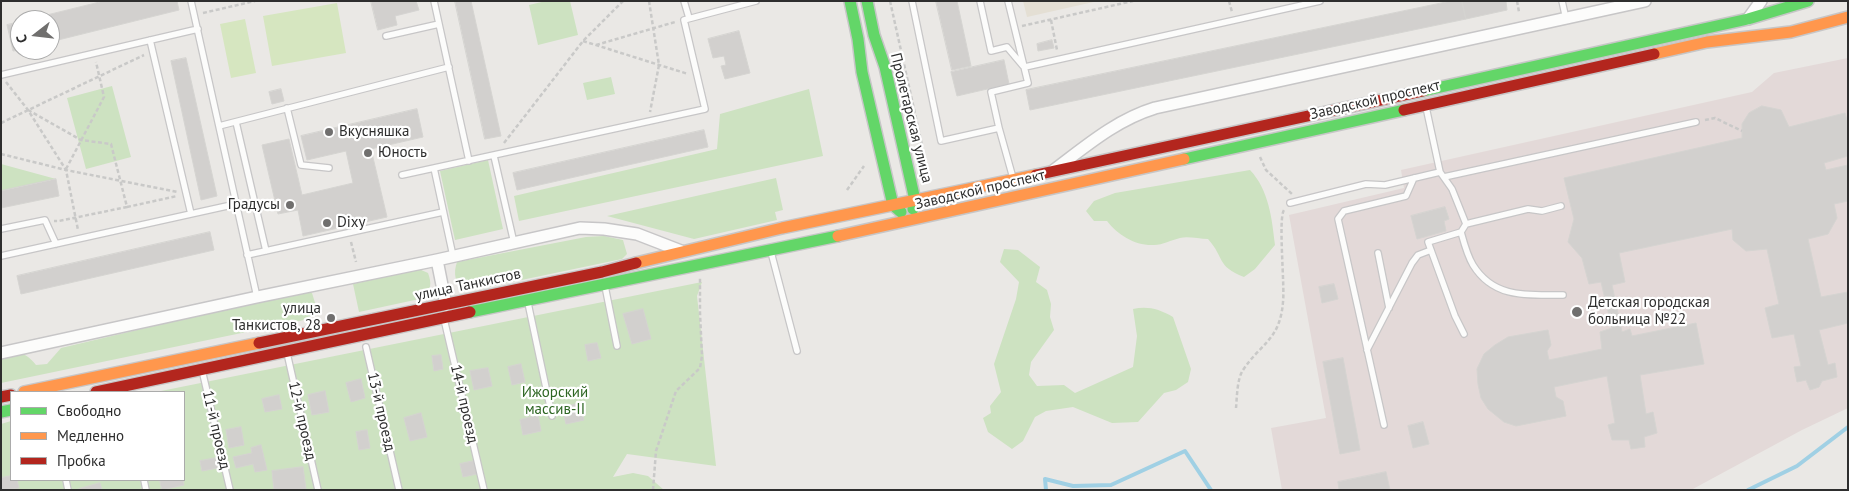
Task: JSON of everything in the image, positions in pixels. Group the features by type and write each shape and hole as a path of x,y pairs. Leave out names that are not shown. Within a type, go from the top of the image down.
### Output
{"main road":[{"path":"850,1 858,39 862,72 893,205 910,221"},
{"name":"Пролетарская улица","path":"866,1 874,35 885,67 915,200 910,221"},
{"name":"Заводской проспект","path":"915,200 1051,172 1748,19 1808,1"},
{"name":"Заводской проспект","path":"910,221 1707,42 1792,32 1848,17"},
{"path":"1422,90 1425,104"},
{"name":"улица Танкистов","path":"106,391 126,389 202,370 364,335 681,251 915,200"},
{"name":"улица Танкистов","path":"29,391 333,327 446,313 527,300 910,221"}],"street":[{"path":"1051,172 1120,122 1155,108 1645,1"},
{"path":"1748,19 1761,1"},
{"path":"1,352 580,228 604,228 637,234 681,251"},
{"path":"437,260 446,313"},
{"name":"13-й проезд","path":"364,335 366,346"}],"lane":[{"path":"191,1 257,296"},
{"path":"434,1 469,161"},
{"path":"402,175 705,109 684,1"},
{"path":"686,19 726,5 756,1"},
{"path":"912,1 941,141 999,128"},
{"path":"980,1 991,51 1007,47 1025,67"},
{"path":"1008,1 1028,83 991,92 1013,179"},
{"path":"1025,67 1320,1"},
{"path":"1562,1 1566,19"},
{"path":"386,36 439,24"},
{"path":"1,75 198,29"},
{"path":"150,40 191,214"},
{"path":"219,126 449,67"},
{"path":"1425,104 1442,175 1452,189 1466,224"},
{"path":"287,108 301,165 329,168"},
{"path":"236,122 266,250"},
{"path":"1290,203 1366,184 1385,185 1414,178 1442,175 1696,122"},
{"path":"494,156 514,243"},
{"path":"434,168 453,256"},
{"path":"1384,425 1338,219 1344,210 1406,196 1414,178"},
{"path":"1,256 236,204"},
{"path":"1464,334 1455,316 1428,242 1461,232 1466,224 1528,209 1542,211 1561,206"},
{"path":"247,255 443,212"},
{"path":"1,229 46,220 56,244"},
{"path":"1461,232 1472,264 1482,277 1493,285 1508,292 1527,295 1563,294"},
{"path":"770,250 797,351"},
{"path":"1368,350 1412,262 1418,256 1431,250"},
{"path":"1378,253 1389,308"},
{"path":"605,284 617,346"},
{"path":"527,300 552,416"},
{"name":"14-й проезд","path":"446,313 484,490"},
{"name":"13-й проезд","path":"366,346 399,490"},
{"name":"12-й проезд","path":"286,352 318,490"},
{"name":"11-й проезд","path":"202,370 230,490"}],"path":[{"path":"194,14 255,1"},
{"path":"494,156 583,41 623,1"},
{"path":"649,1 659,65 649,121"},
{"path":"890,1 922,145"},
{"path":"1016,28 1133,1"},
{"path":"1517,1 1520,12"},
{"path":"596,45 686,19"},
{"path":"1050,20 1059,60"},
{"path":"583,41 698,77"},
{"path":"1,123 152,51"},
{"path":"66,170 104,97 94,53"},
{"path":"1,75 28,110 66,170 80,239"},
{"path":"28,110 81,140 111,144 128,207"},
{"path":"1696,122 1715,118 1742,131"},
{"path":"1,154 66,170 186,194"},
{"path":"1259,156 1266,170 1288,191 1301,200"},
{"path":"847,190 864,166"},
{"path":"46,220 59,221 76,218 186,194"},
{"path":"1236,408 1242,372 1268,342 1279,325 1283,302 1282,213 1290,203"},
{"path":"349,232 356,262"},
{"path":"653,490 656,451 676,391 700,368 702,356 700,275"}],"shaded area":[{"path":"1023,1 1098,1 1027,17"},
{"name":"Детская городская больница №22","path":"1848,58 1848,408 1802,430 1691,490 1282,490 1271,428 1326,418 1289,215 1404,188 1401,170 1752,92 1774,73"}],"green space":[{"path":"546,1 570,1 578,35 538,45 529,5"},
{"path":"337,3 346,53 272,66 263,16"},
{"path":"245,19 256,73 231,78 220,24"},
{"path":"611,77 615,94 587,100 583,83"},
{"path":"112,86 131,157 86,169 67,98"},
{"path":"809,89 823,156 519,221 514,196 717,149 720,114"},
{"path":"488,160 503,229 455,240 440,171"},
{"path":"1,164 56,179 1,191"},
{"path":"1250,170 1262,186 1271,215 1275,245 1255,269 1244,277 1225,265 1208,239 1183,237 1157,245 1140,244 1116,231 1107,221 1094,221 1086,211 1094,201 1115,193"},
{"path":"776,178 783,210 775,212 777,220 694,239 607,216"},
{"path":"604,236 623,240 627,254 622,259 464,292 456,278 457,262 586,237"},
{"path":"1004,249 1018,250 1040,267 1036,282 1047,290 1051,304 1050,317 1054,330 1031,362 1029,375 1037,386 1064,385 1075,393 1133,367 1137,336 1133,309 1144,308 1158,310 1173,317 1191,369 1188,382 1176,390 1164,393 1138,422 1112,423 1073,407 1046,411 1035,417 1023,441 1012,449 988,432 983,418 991,413 990,406 1001,392 994,364 1016,299 1019,282 1000,262"},
{"path":"419,269 428,273 430,280 429,289 424,298 359,312 353,284"},
{"name":"Ижорский массив-II","path":"702,282 697,296 716,466 627,454 613,477 633,473 648,476 664,490 1,490 1,424 10,421 10,481 185,481 185,391 161,391"},
{"path":"302,291 312,293 316,306 313,314 304,320 1,383 1,357 21,354 28,357 36,365 47,364 61,348"}],"building":[{"path":"104,1 177,1 179,10 60,40 60,12"},
{"path":"371,1 416,1 419,10 395,16 397,25 378,30"},
{"path":"455,1 471,1 501,136 485,139"},
{"path":"936,1 957,1 971,66 952,70"},
{"path":"1451,1 1462,1 1466,19 1030,110 1026,90"},
{"path":"1462,1 1506,1 1507,10 1466,19"},
{"path":"10,24 10,38 7,25"},
{"path":"739,31 750,73 725,79 721,66 726,65 724,56 713,58 708,39"},
{"path":"1052,40 1054,48 1038,51 1037,44"},
{"path":"186,58 217,196 201,200 171,61"},
{"path":"1004,60 1009,84 957,96 951,72"},
{"path":"281,89 284,101 272,104 269,92"},
{"path":"1762,106 1781,110 1789,127 1845,113 1848,124 1848,156 1824,163 1826,170 1848,165 1848,201 1834,204 1837,218 1828,234 1808,239 1821,297 1848,292 1848,323 1819,330 1828,365 1835,363 1837,377 1822,381 1819,387 1810,390 1806,380 1797,382 1794,367 1801,366 1794,334 1772,338 1765,308 1779,304 1767,249 1746,251 1733,240 1732,229 1619,253 1625,282 1612,285 1622,332 1630,329 1632,336 1696,323 1704,364 1640,375 1646,414 1653,412 1657,433 1644,437 1645,447 1631,449 1629,440 1612,440 1608,425 1615,423 1607,376 1554,387 1556,397 1563,401 1566,416 1516,426 1504,422 1488,409 1481,398 1477,369 1484,354 1495,345 1508,337 1548,330 1551,345 1547,351 1549,360 1602,349 1600,332 1612,328 1601,282 1589,284 1582,258 1568,242 1574,219 1564,178 1742,138 1742,124 1749,113"},
{"path":"417,109 423,137 371,149 387,217 303,236 298,210 278,214 262,145 289,139 302,195 353,183 346,151 307,160 301,136"},
{"path":"704,130 708,147 517,190 513,173"},
{"path":"56,179 59,196 1,208 1,191"},
{"path":"1445,207 1449,219 1444,221 1446,231 1417,239 1411,216"},
{"path":"210,232 214,250 21,294 17,276"},
{"path":"1334,284 1338,299 1322,303 1319,287"},
{"path":"643,309 651,339 632,344 623,314"},
{"path":"597,343 601,358 588,361 585,345"},
{"path":"441,355 443,369 434,371 432,356"},
{"path":"1343,358 1360,450 1340,454 1323,362"},
{"path":"521,364 525,382 512,385 508,367"},
{"path":"488,368 492,386 474,390 470,371"},
{"path":"361,379 365,398 351,402 346,383"},
{"path":"325,391 329,412 312,415 308,395"},
{"path":"279,395 282,409 265,412 262,399"},
{"path":"580,403 584,420 566,424 562,408"},
{"path":"421,413 427,437 410,441 404,418"},
{"path":"538,415 541,431 523,435 520,420"},
{"path":"1423,422 1429,444 1413,448 1408,426"},
{"path":"241,427 244,445 229,448 226,430"},
{"path":"367,430 370,448 359,450 356,432"},
{"path":"261,445 267,470 255,472 253,464 236,468 233,457 252,453 251,448"},
{"path":"216,458 218,468 202,471 200,461"},
{"path":"474,461 477,474 463,477 460,464"},
{"path":"303,467 306,489 274,490 272,471"},
{"path":"1386,472 1390,490 1339,490 1338,482"},
{"path":"10,476 10,481 17,481 19,488 1,490 1,478"},
{"path":"160,481 183,481 184,485 162,490"},
{"path":"100,483 102,490 79,489"}],"waterway":[{"path":"1748,490 1797,466 1848,427"},
{"path":"1046,490 1045,479 1073,486 1111,485 1185,451 1211,490"}],"traffic: fast":[{"path":"850,1 858,39 862,72 893,205 901,212"},
{"path":"867,1 874,35 885,67 915,200 913,209"},
{"path":"1423,91 1748,19 1808,1"},
{"path":"1184,159 1404,110"},
{"path":"470,312 838,236"},
{"path":"1,412 10,410"}],"traffic: slow":[{"path":"1654,54 1707,42 1791,32 1848,17"},
{"path":"838,236 1184,159"},
{"path":"636,263 782,228 1036,175"},
{"path":"29,391 259,343"}],"traffic: jam":[{"path":"1404,110 1654,54"},
{"path":"1036,175 1423,91"},
{"path":"259,343 602,272 636,263"},
{"path":"101,391 470,312"},
{"path":"1,397 10,395"}],"place":[{"name":"Вкусняшка","path":"329,132"},
{"name":"Юность","path":"368,153"},
{"name":"Градусы","path":"290,205"},
{"name":"Dixy","path":"327,223"},
{"name":"Детская городская больница №22","path":"1577,312"},
{"name":"улица Танкистов, 28","path":"331,318"}]}
